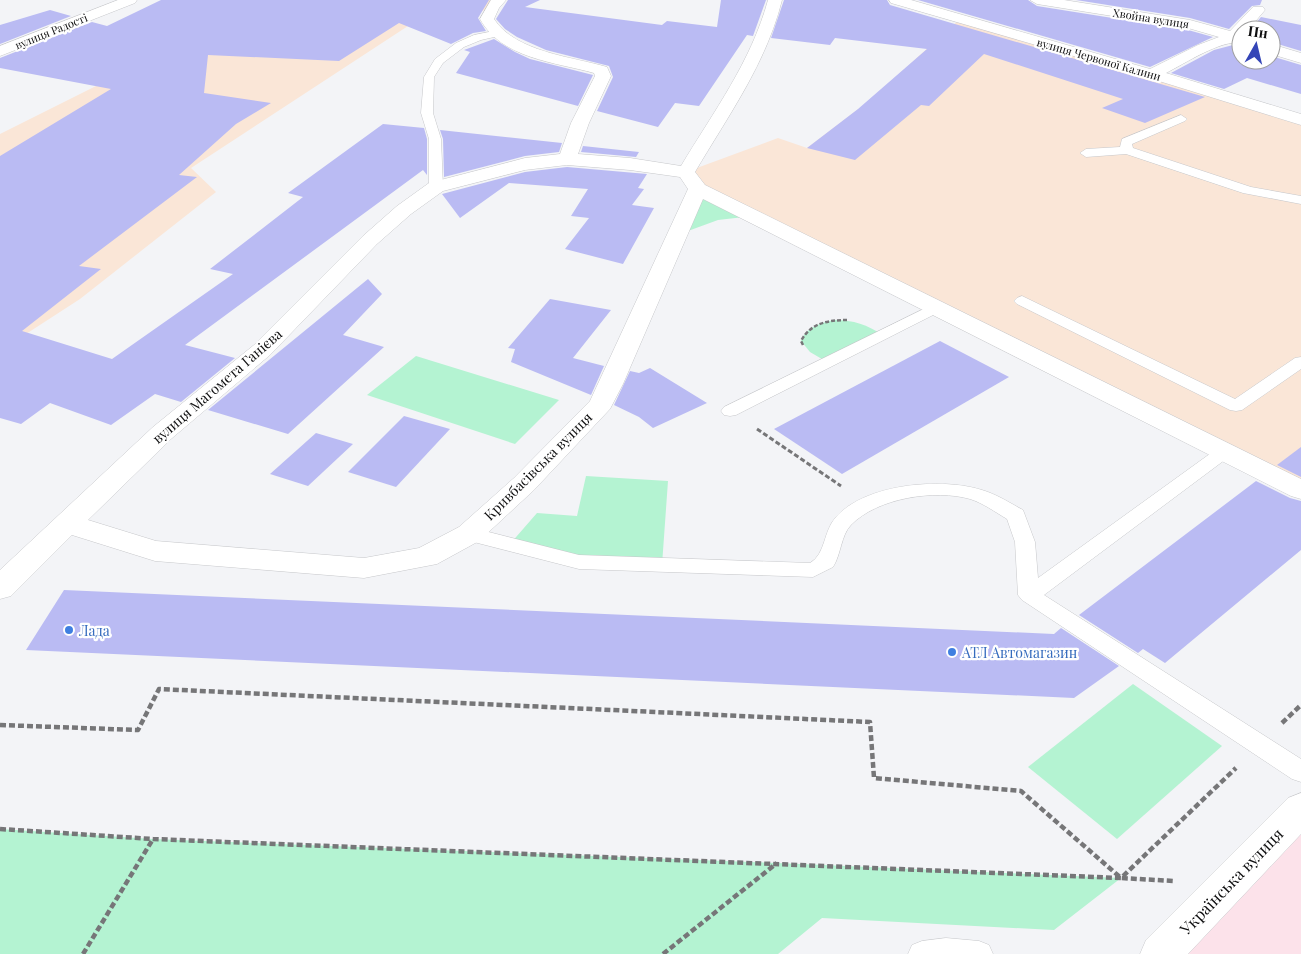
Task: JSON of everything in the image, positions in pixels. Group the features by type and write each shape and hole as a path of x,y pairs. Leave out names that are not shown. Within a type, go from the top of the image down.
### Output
{"street":[{"name":"вулиця Радості","path":"0,51 130,0"},
{"path":"498,0 493,6 488,19 491,26 521,48 543,58 601,70 603,76 580,123 567,159"},
{"name":"Кривбасівська вулиця","path":"68,524 156,551 364,568 426,557 469,534 554,454 600,404 611,384 710,131 758,53 770,22 775,0"},
{"name":"вулиця Червоної Калини","path":"896,0 1152,74 1301,120"},
{"name":"Хвойна вулиця","path":"1037,0 1190,24 1231,36"},
{"path":"1250,20 1258,10"},
{"path":"9,34 26,41"},
{"path":"1152,74 1204,48 1231,40"},
{"path":"1281,52 1301,58"},
{"name":"вулиця Магомета Ганієва","path":"0,588 162,433 206,394 262,350 370,240 404,210 436,187 525,164 567,159 692,180"},
{"path":"692,180 936,308 1301,490"},
{"name":"Українська вулиця","path":"1161,954 1301,809"}],"lane":[{"path":"436,187 435,139 427,112 429,77 439,61 460,45 478,37 499,33"},
{"path":"1128,150 1126,142 1181,119"},
{"path":"1086,153 1128,150 1248,190 1301,200"},
{"path":"1022,300 1236,406 1301,362"},
{"path":"730,410 936,308"},
{"path":"1029,595 1224,452"},
{"path":"469,534 579,562 813,570 826,561 833,538 844,520 869,504 914,491 948,490 976,494 1016,515 1025,542 1029,595"},
{"path":"1029,595 1301,772"},
{"path":"922,954 946,951 979,954"}],"path":[{"path":"730,410 869,504"},
{"path":"0,725 138,730 159,689 870,722 874,778 1021,791 1121,878"},
{"path":"1121,878 1301,705"},
{"path":"0,829 153,838 777,863 1228,884"},
{"path":"83,954 153,838"},
{"path":"663,954 777,863"}],"shaded area":[{"path":"244,0 503,0 439,30 408,26 191,168 216,192 80,299 9,345 0,341 0,134 106,81"},
{"path":"961,18 1301,120 1301,490 698,189 686,172 778,138 807,148 869,101"},
{"path":"1301,809 1301,954 1161,954"}],"green space":[{"path":"698,189 753,216 718,220 677,235"},
{"path":"834,320 860,324 883,335 827,362 810,352 801,341 810,329 819,324"},
{"path":"416,356 559,400 515,444 367,395"},
{"path":"586,476 668,481 662,565 579,562 510,544 537,513 577,516"},
{"path":"1133,684 1222,746 1117,839 1028,767"},
{"path":"0,829 153,839 1121,878 1054,930 822,918 778,954 0,954"}],"building":[{"path":"161,0 489,0 478,18 486,31 473,33 451,44 399,23 339,61 208,55 204,93 271,103 236,124 179,175 197,177 79,266 101,269 22,331 112,359 233,274 210,269 303,197 288,193 383,124 424,128 427,139 427,175 423,170 185,345 235,358 181,402 155,394 111,425 50,403 21,424 0,418 0,156 111,89 0,68 0,58 92,22 107,26"},
{"path":"508,0 540,0 525,7 662,25 667,21 717,27 721,0 766,0 753,36 747,35 699,106 675,103 658,127 597,111 613,77 609,66 546,50 517,37 505,29 496,19"},
{"path":"784,0 887,0 890,5 1205,97 1145,123 1102,108 1123,99 984,54 929,106 921,105 855,160 807,148 858,109 927,49 835,38 830,45 771,38"},
{"path":"918,0 1028,0 1037,6 1188,30 1213,37 1150,67"},
{"path":"1076,0 1262,0 1260,5 1252,6 1238,20 1231,20 1231,27 1229,29 1190,18"},
{"path":"50,10 71,16 0,44 0,25"},
{"path":"1261,17 1276,20 1258,20"},
{"path":"1281,21 1301,25 1301,51 1281,45"},
{"path":"494,39 530,59 593,75 578,106 456,73 470,52 464,50"},
{"path":"1231,46 1231,70 1281,70 1281,59 1301,65 1301,94 1247,78 1224,89 1171,73 1214,50"},
{"path":"440,130 562,143 559,152 525,156 444,177 443,139"},
{"path":"583,146 639,152 636,157 581,152"},
{"path":"567,167 647,174 638,188 644,189 632,205 654,208 623,264 565,249 589,218 571,216 588,189 509,183 460,218 442,194 525,172"},
{"path":"368,279 382,294 343,335 384,347 288,434 208,410"},
{"path":"550,299 611,310 573,358 604,366 591,395 511,362 515,349 508,348"},
{"path":"940,341 1009,377 842,474 774,429"},
{"path":"650,368 707,403 653,428 639,417 614,405 630,371 639,373"},
{"path":"404,416 450,429 396,487 348,472"},
{"path":"316,433 353,444 308,486 270,474"},
{"path":"1301,447 1301,477 1277,465"},
{"path":"1256,481 1290,498 1301,501 1301,550 1165,663 1143,649 1138,653 1079,615"},
{"path":"64,590 1054,634 1061,628 1119,666 1074,698 26,650"}],"place":[{"name":"Лада","path":"69,630"},
{"name":"АТЛ Автомагазин","path":"952,652"}]}
